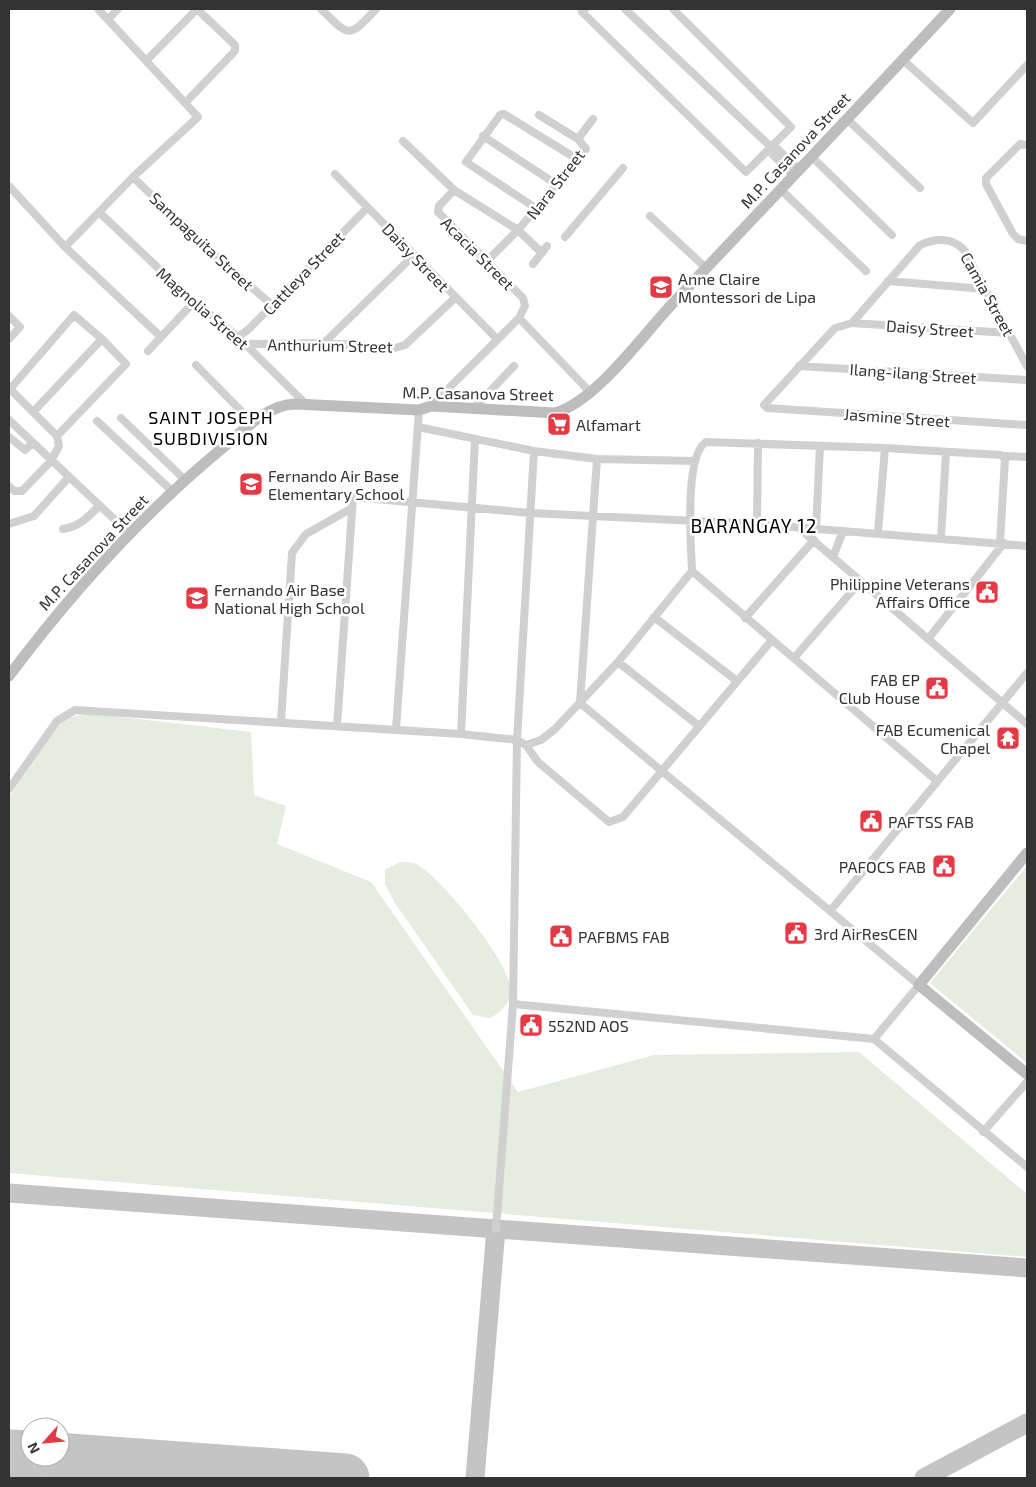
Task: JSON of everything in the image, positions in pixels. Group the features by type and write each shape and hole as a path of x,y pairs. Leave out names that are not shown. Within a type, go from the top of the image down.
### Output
{"street":[{"path":"64,247 133,177 196,120 196,114 186,102 98,9"},
{"path":"108,19 118,9"},
{"path":"147,60 197,9 235,44 235,51 186,102"},
{"path":"321,9 344,31 350,32 356,30 376,9"},
{"path":"585,9 582,12 746,172 791,127 673,9"},
{"path":"625,9 796,172"},
{"name":"M.P. Casanova Street","path":"9,676 79,588 184,479 253,423 284,404 419,410 431,406 555,412 565,410 591,393 950,9"},
{"path":"902,60 973,123 1027,65"},
{"path":"537,209 466,162 483,136 502,114 578,159"},
{"name":"Nara Street","path":"487,261 537,209 586,149 578,139 539,115"},
{"path":"578,139 593,119"},
{"path":"847,119 920,188"},
{"path":"483,136 556,184"},
{"path":"403,141 454,190 545,249 533,264"},
{"path":"1027,145 1020,144 986,178 986,184 1013,234 1018,239 1027,241"},
{"path":"811,156 892,235"},
{"path":"565,237 623,168"},
{"name":"Daisy Street","path":"335,174 497,340"},
{"name":"Sampaguita Street","path":"133,177 201,243 272,305"},
{"path":"9,186 64,247 161,337"},
{"path":"780,189 866,271"},
{"name":"Acacia Street","path":"454,190 437,209 438,212 523,298 525,306 519,318"},
{"name":"Cattleya Street","path":"238,337 249,329 367,208"},
{"name":"Magnolia Street","path":"99,212 194,302 238,337 307,405"},
{"path":"650,216 706,268"},
{"name":"Camia Street","path":"852,323 920,245 930,240 949,240 957,243 964,250 1027,366"},
{"path":"324,343 414,255"},
{"path":"888,281 985,289"},
{"name":"Anthurium Street","path":"245,344 324,343 395,348 405,345 456,298"},
{"path":"148,351 194,302"},
{"path":"9,316 20,327 9,339"},
{"path":"9,486 14,491 22,491 51,461 59,446 57,436 10,389 73,316 76,316 126,364 57,436"},
{"path":"431,406 519,318 591,393"},
{"path":"799,366 835,328 852,323"},
{"name":"Daisy Street","path":"852,323 1009,333"},
{"path":"33,412 102,339"},
{"path":"196,365 253,423"},
{"path":"473,409 514,366"},
{"name":"Ilang-ilang Street","path":"799,366 1027,380"},
{"name":"Jasmine Street","path":"799,366 764,402 767,408 1027,425"},
{"path":"396,730 419,410"},
{"path":"121,418 184,479"},
{"path":"9,420 68,478 130,534"},
{"path":"97,421 172,491"},
{"path":"418,427 534,451 597,459 694,461"},
{"path":"9,438 25,450 33,443"},
{"path":"461,734 475,440"},
{"path":"526,745 541,740 580,703 618,662 692,571 690,522 694,461 698,450 706,442 885,448 1027,457"},
{"path":"756,524 758,443"},
{"path":"816,530 820,446"},
{"path":"878,532 885,448"},
{"path":"496,1229 513,1004 517,740 534,451"},
{"path":"941,538 946,452"},
{"path":"928,638 1002,542 1004,456"},
{"path":"580,703 597,459"},
{"path":"9,524 34,516 68,478"},
{"path":"337,726 353,497 531,513 878,532 1002,542 1027,546"},
{"path":"63,529 72,528 83,522 99,506"},
{"path":"281,722 292,553 306,534 352,508"},
{"path":"800,529 1027,724"},
{"path":"833,557 843,531"},
{"path":"745,618 814,540"},
{"path":"692,571 937,781"},
{"path":"794,658 860,582"},
{"path":"654,617 737,681"},
{"path":"9,789 58,721 75,710 461,734 517,740 526,745 538,762 609,822 623,817 772,640"},
{"path":"618,662 698,726"},
{"path":"831,910 1027,673"},
{"path":"580,703 1027,1074"},
{"path":"874,1039 1027,853"},
{"path":"513,1004 874,1039 1027,1167"},
{"path":"983,1132 1027,1082"}],"shaded area":[{"path":"86,713 251,732 254,795 286,806 277,844 371,882 518,1092 654,1055 859,1052 1027,1194 1027,1257 9,1173 9,797 58,726 69,718"},
{"path":"400,862 418,865 429,873 459,905 489,944 509,980 511,993 506,1005 494,1016 490,1018 473,1015 395,903 385,884 385,870"},
{"path":"1027,866 1027,1063 930,983"}],"taxiway":[{"path":"9,1193 1027,1268"},
{"path":"475,1478 496,1229"},
{"path":"924,1478 1027,1423"}],"runway":[{"path":"9,1454 20,1455"},
{"path":"70,1458 345,1478"}],"place":[{"name":"Anne Claire Montessori de Lipa","path":"661,287"},
{"name":"Alfamart","path":"559,424"},
{"name":"Fernando Air Base Elementary School","path":"251,484"},
{"name":"Philippine Veterans Affairs Office","path":"987,592"},
{"name":"Fernando Air Base National High School","path":"197,598"},
{"name":"FAB EP Club House","path":"937,688"},
{"name":"FAB Ecumenical Chapel","path":"1008,738"},
{"name":"PAFTSS FAB","path":"871,821"},
{"name":"PAFOCS FAB","path":"944,866"},
{"name":"3rd AirResCEN","path":"796,933"},
{"name":"PAFBMS FAB","path":"561,936"},
{"name":"552ND AOS","path":"531,1025"}],"district":[{"name":"SAINT JOSEPH SUBDIVISION","path":"211,427"},
{"name":"BARANGAY 12","path":"754,525"}]}
